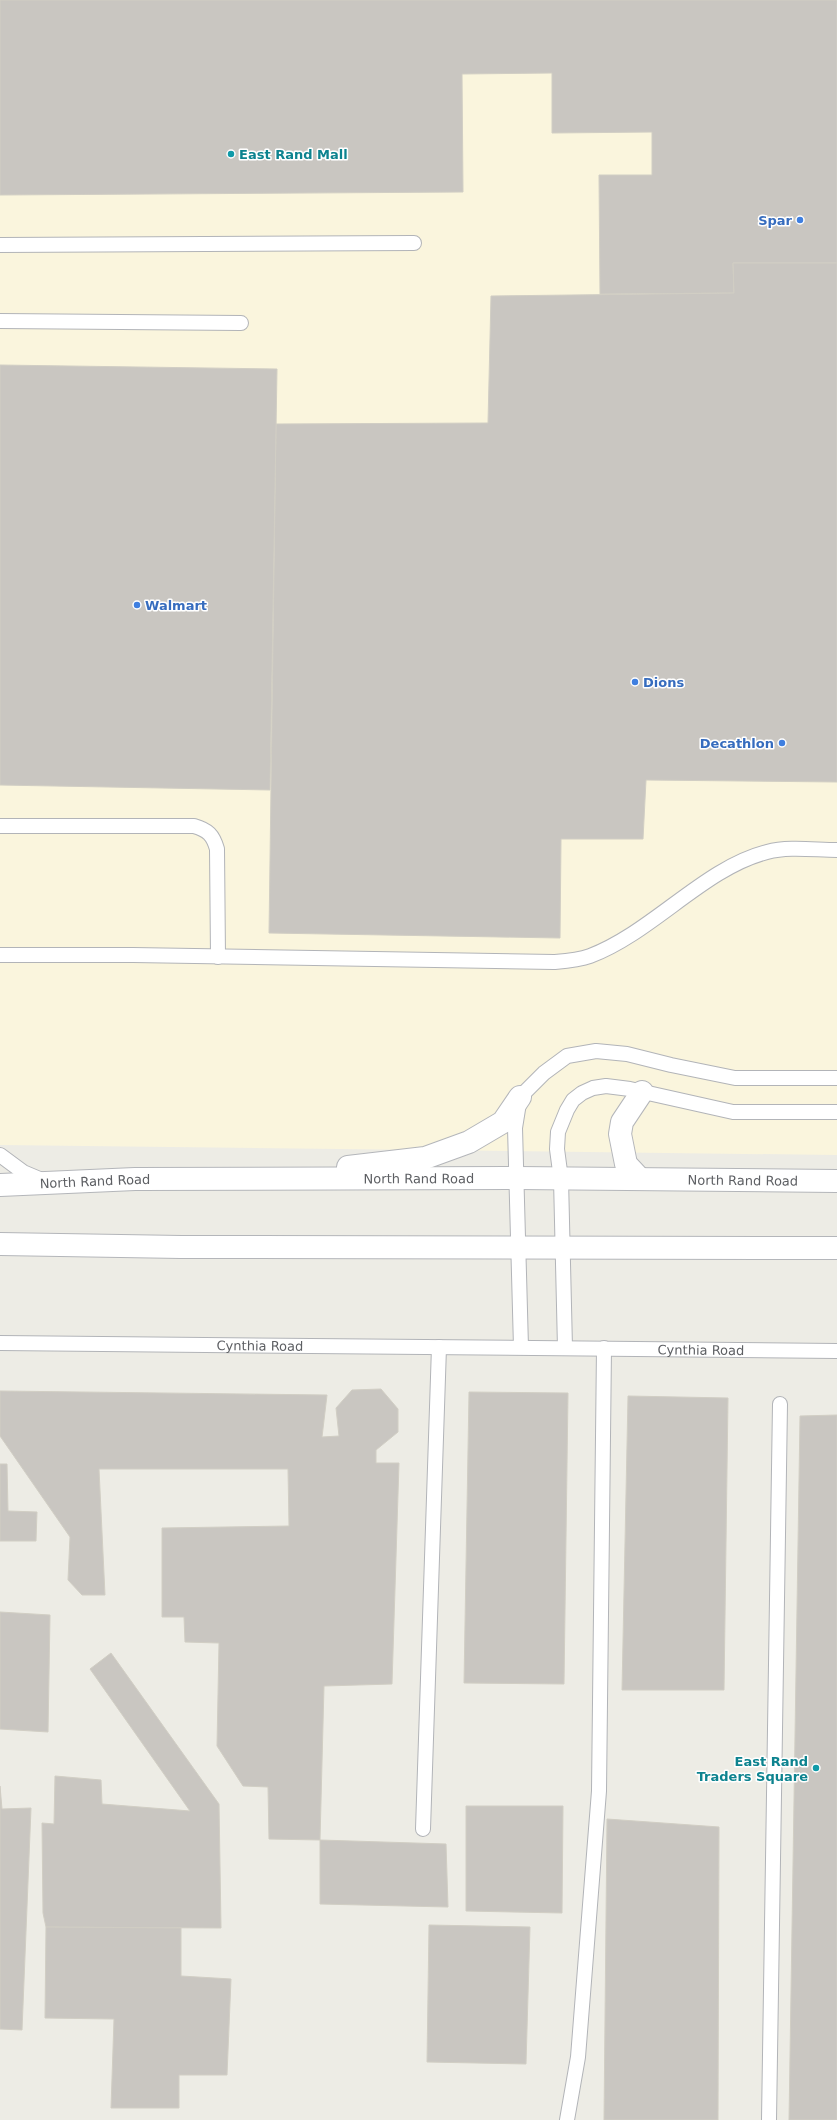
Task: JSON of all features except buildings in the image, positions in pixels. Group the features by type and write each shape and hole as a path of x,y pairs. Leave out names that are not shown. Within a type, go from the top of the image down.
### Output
{"main road":[{"path":"640,1179 626,1164 620,1134 622,1122 642,1092"},
{"path":"245,1180 425,1158 469,1142 503,1122 520,1097"},
{"name":"North Rand Road","path":"0,1185 53,1184 135,1179 245,1180 517,1178 837,1180"},
{"path":"0,1244 181,1247 837,1248"}],"lane":[{"path":"0,245 414,243"},
{"path":"0,320 241,323"},
{"path":"0,826 194,826 206,829 214,838 217,849 218,957"},
{"path":"0,955 554,962 572,960 588,957 609,948 639,930 706,882 746,859 768,852 793,849 837,850"},
{"path":"521,1347 520,1247 515,1128 520,1097 544,1073 566,1056 596,1051 627,1054 735,1078 837,1078"},
{"path":"565,1348 564,1247 561,1179 557,1149 558,1132 566,1110 574,1100 594,1088 606,1086 642,1092 732,1112 837,1112"},
{"path":"0,1155 23,1172 53,1184"},
{"name":"Cynthia Road","path":"0,1343 837,1350"},
{"path":"423,1829 439,1347"},
{"path":"567,2120 578,2057 599,1792 604,1348"},
{"path":"769,2120 780,1404"}],"shaded area":[{"path":"0,0 837,0 837,1155 0,1145"}],"place":[{"name":"East Rand Mall","path":"231,154"},
{"name":"Spar","path":"800,220"},
{"name":"Walmart","path":"137,605"},
{"name":"Dions","path":"635,682"},
{"name":"Decathlon","path":"782,743"},
{"name":"East Rand Traders Square","path":"816,1768"}]}
